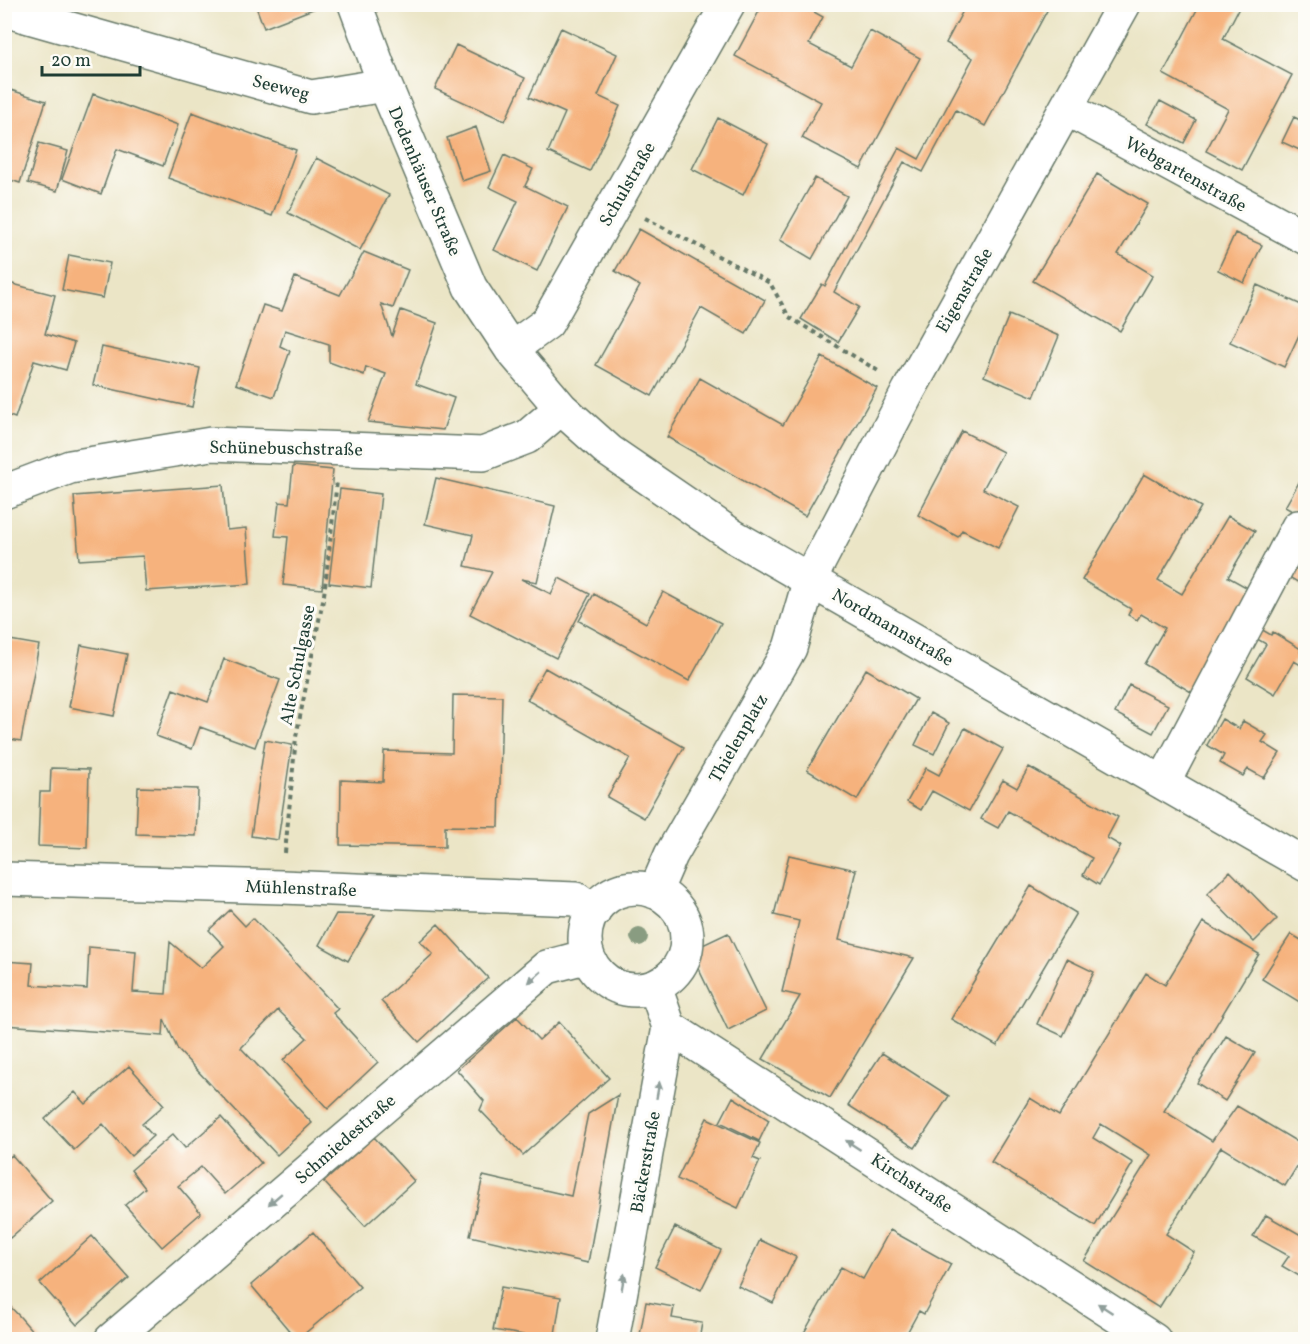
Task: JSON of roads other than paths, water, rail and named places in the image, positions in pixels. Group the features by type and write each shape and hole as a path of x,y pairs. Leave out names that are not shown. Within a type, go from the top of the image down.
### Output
{"street":[{"name":"Dedenhäuser Straße","path":"355,4 470,287 511,349"},
{"name":"Schulstraße","path":"511,349 547,323 728,4"},
{"name":"Eigenstraße","path":"810,579 909,390 1124,4"},
{"name":"Seeweg","path":"4,10 311,97 386,85"},
{"name":"Webgartenstraße","path":"1067,109 1305,238"},
{"name":"Nordmannstraße","path":"511,349 561,408 609,451 733,536 1305,865"},
{"name":"Schünebuschstraße","path":"4,492 70,467 211,444 483,454 527,437 561,408"},
{"path":"1163,783 1298,527"},
{"name":"Thielenplatz","path":"655,892 671,855 790,648 810,579"},
{"name":"Mühlenstraße","path":"4,879 576,899 594,912"},
{"path":"628,889 655,892 670,901 681,914 687,931 687,948 681,965 670,978 655,987 628,990 615,986 594,968 588,956 587,926 603,901 615,894 628,889"},
{"name":"Schmiedestraße","path":"111,1340 547,967 588,956"},
{"name":"Bäckerstraße","path":"612,1340 669,1027 655,987"},
{"name":"Kirchstraße","path":"669,1027 1154,1340"}]}
